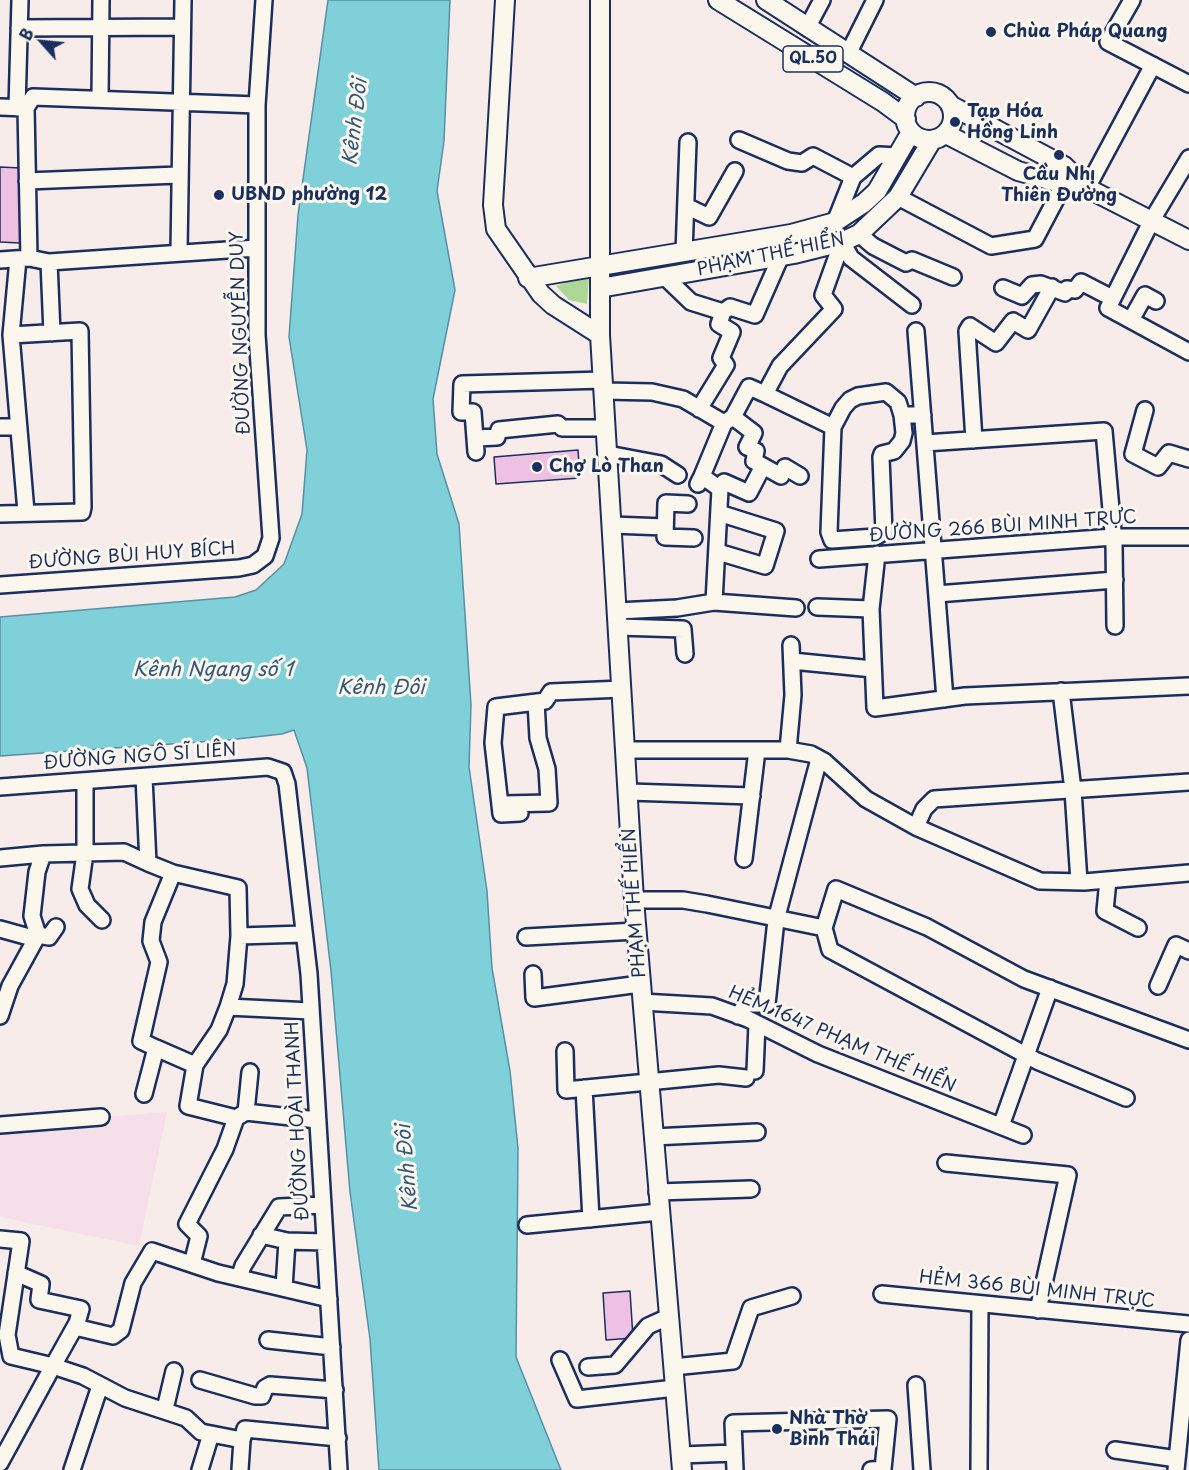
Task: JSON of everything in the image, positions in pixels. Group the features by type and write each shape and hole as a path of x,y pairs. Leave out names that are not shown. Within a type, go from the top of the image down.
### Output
{"main road":[{"path":"505,0 494,217 501,240 528,278 553,305 600,335"},
{"name":"PHẠM THẾ HIỂN","path":"600,0 598,266 600,335 636,931 682,1462"},
{"name":"QL.50","path":"718,0 883,102 911,113"},
{"name":"QL.50","path":"766,0 781,7 807,28 848,54 911,113 917,137 939,137 1018,171 1087,188 1189,240"},
{"name":"QL.50","path":"911,113 934,93 946,99 950,105 1064,166 1087,188"},
{"path":"939,137 953,120 950,105"},
{"name":"PHẠM THẾ HIỂN","path":"528,278 791,234 835,222 857,208 876,191 898,156 911,113"},
{"name":"PHẠM THẾ HIỂN","path":"600,288 788,255 842,242 859,234 898,197 939,137"},
{"path":"788,255 791,234"}],"street":[{"path":"20,0 19,28 25,104 27,181 23,259 11,335 26,512"},
{"path":"100,99 101,0"},
{"path":"178,252 183,0"},
{"name":"ĐƯỜNG NGUYỄN DUY","path":"264,0 256,105 257,335 271,538 264,556"},
{"path":"807,28 822,0"},
{"path":"848,54 875,0"},
{"path":"1132,0 1108,42 1189,84"},
{"path":"19,28 182,27"},
{"path":"1087,188 1153,65"},
{"path":"0,107 100,99 256,105"},
{"path":"739,140 788,161 802,163 813,156 853,177"},
{"path":"684,253 688,142"},
{"path":"835,222 853,177 879,155 898,156"},
{"path":"1189,158 1152,220 1108,308 1189,352"},
{"path":"686,206 709,217 735,171"},
{"path":"27,181 178,175"},
{"path":"898,197 991,246 1035,238 1064,184"},
{"path":"859,234 873,246 906,263 912,260 953,277"},
{"path":"842,242 851,258 912,305"},
{"path":"765,394 780,366 834,309 823,294 842,242"},
{"path":"0,260 23,259 49,262 257,248"},
{"path":"699,409 726,365 721,358 732,332 719,324 723,312 730,307 755,315 788,255"},
{"path":"49,262 52,333"},
{"path":"665,277 691,302 723,312"},
{"path":"1003,288 1022,296 1032,285 1041,284 1065,293 1067,289 1075,290 1081,282 1112,298"},
{"path":"974,440 967,332 970,326 996,343 1013,321 1028,330 1052,287"},
{"path":"1131,320 1145,295 1156,301"},
{"path":"0,514 82,512 80,331 11,335"},
{"path":"916,331 945,699"},
{"path":"606,428 562,428 558,424 498,430 497,437 476,445 473,412 461,412 462,384 604,385 683,399 699,409 754,433 747,447 756,451 753,461 781,476 785,467 800,476"},
{"path":"720,489 700,480 728,420 749,387 833,427"},
{"path":"874,393 891,393 902,416 904,433 902,441 894,451 882,454 881,457 884,532 882,535 867,538 832,540 829,537 833,427 850,400 874,393"},
{"path":"1145,410 1133,454 1158,466 1169,453 1189,459"},
{"path":"902,416 923,415"},
{"path":"0,428 19,426"},
{"path":"925,443 1104,431 1113,537 1115,626"},
{"path":"608,454 662,458 678,475"},
{"path":"714,602 720,489 724,482 748,493 763,466"},
{"path":"688,504 666,503 665,537 694,538"},
{"path":"718,552 765,566 776,531 719,513"},
{"path":"612,525 665,527"},
{"name":"ĐƯỜNG 266 BÙI MINH TRỰC","path":"819,559 1113,537 1189,537"},
{"path":"867,538 872,555 871,609 875,708 945,699 1061,691 1189,686"},
{"name":"ĐƯỜNG BÙI HUY BÍCH","path":"0,585 239,568 253,565 264,556"},
{"path":"937,594 1115,580"},
{"path":"618,619 714,602 795,608"},
{"path":"818,607 871,609"},
{"path":"618,619 683,629 685,654"},
{"path":"788,750 793,695 791,645"},
{"path":"792,661 873,669"},
{"path":"520,813 501,814 493,743 496,707 544,701 551,692 622,689"},
{"path":"1061,691 1073,790 1079,882"},
{"path":"500,804 549,803 547,769 538,738 536,702"},
{"path":"626,750 788,750 819,759 866,799 916,827 1040,881 1079,882 1189,873"},
{"path":"744,859 757,750"},
{"path":"738,1016 746,1004 767,1004 776,920 819,759"},
{"name":"ĐƯỜNG NGÔ SĨ LIÊN","path":"0,787 268,767 283,772"},
{"name":"ĐƯỜNG HOÀI THANH","path":"283,772 288,784 311,1011 339,1470"},
{"path":"144,777 148,862"},
{"path":"85,781 85,853 80,890 87,905 102,920"},
{"path":"916,827 924,809 934,798 1189,782"},
{"path":"628,792 752,796"},
{"path":"0,858 43,854 124,852 172,873 238,888 239,936 235,984 219,1030 195,1065 188,1106 241,1115 317,1120"},
{"path":"0,1016 10,986 37,937 32,916 37,872 43,854"},
{"path":"172,873 153,922 151,941 159,962 141,1041 195,1065"},
{"path":"1108,880 1105,911 1138,928"},
{"path":"1126,1098 1026,1055 830,950 824,928 836,889 927,927 1024,979 1189,1040"},
{"path":"634,900 682,900 824,928"},
{"path":"0,929 37,937 49,937 56,927"},
{"path":"526,937 636,931"},
{"path":"239,936 304,934"},
{"path":"1158,986 1176,945 1189,951"},
{"name":"HẺM 1647 PHẠM THẾ HIỂN","path":"533,974 534,998 641,993 712,1006 757,1024 818,1054 1023,1135"},
{"path":"1001,1126 1050,988"},
{"path":"228,1007 311,1011"},
{"path":"565,1051 566,1090 648,1081 750,1074 757,1024"},
{"path":"144,1094 156,1048"},
{"path":"192,1264 199,1236 187,1224 241,1115 250,1072"},
{"path":"584,1088 591,1219"},
{"path":"0,1125 101,1117"},
{"path":"653,1137 757,1132"},
{"path":"946,1163 1068,1175 1038,1310"},
{"path":"657,1192 752,1189"},
{"path":"239,1278 243,1266 279,1207 323,1205"},
{"path":"527,1225 659,1212"},
{"path":"261,1235 287,1242 325,1242"},
{"path":"0,1239 21,1241 7,1335 11,1356 53,1366 82,1376 125,1398 165,1409 186,1418 201,1432 242,1440"},
{"path":"284,1288 287,1242"},
{"path":"75,1327 113,1336 121,1330 133,1283 152,1251 239,1278 329,1299"},
{"path":"0,1463 75,1327 81,1309 39,1300 41,1284 16,1273"},
{"name":"HẺM 366 BÙI MINH TRỰC","path":"882,1294 1189,1324"},
{"path":"673,1367 733,1360 751,1308 792,1296"},
{"path":"979,1470 980,1304"},
{"path":"588,1367 615,1365 648,1326 668,1317"},
{"path":"268,1340 332,1347"},
{"path":"1115,1450 1177,1465 1189,1340"},
{"path":"560,1360 577,1399 675,1388"},
{"path":"165,1409 174,1371"},
{"path":"200,1380 255,1396 262,1396 265,1388 270,1385 334,1390"},
{"path":"916,1385 922,1470"},
{"path":"72,1470 100,1386"},
{"path":"735,1470 733,1423 888,1419 883,1469 871,1470"},
{"path":"240,1470 245,1429 338,1438"},
{"path":"200,1470 211,1434"},
{"path":"682,1462 734,1453"}],"shaded area":[{"path":"167,1112 139,1246 0,1217 0,1125"}],"green space":[{"path":"589,275 587,304 569,300 556,286"}],"water":[{"name":"Kênh Đôi","path":"328,0 450,0 444,141 437,191 455,290 433,399 437,454 459,524 471,705 469,767 487,891 492,968 510,1071 518,1148 516,1357 561,1470 379,1470 370,1339 350,1192 331,971 307,768 294,730 282,734 228,740 0,756 0,617 235,597 256,590 284,564 302,514 307,450 289,337 298,215"}],"building":[{"path":"0,167 21,168 20,243 0,242"},
{"name":"Chợ Lò Than","path":"578,450 580,478 496,484 494,457"},
{"path":"630,1291 633,1338 606,1340 603,1293"}],"place":[{"name":"Chùa Pháp Quang","path":"991,32"},
{"name":"Tạp Hóa Hồng Linh","path":"955,122"},
{"name":"Cầu Nhị Thiên Đường","path":"1059,155"},
{"name":"UBND phường 12","path":"219,195"},
{"name":"Chợ Lò Than","path":"537,467"},
{"name":"Nhà Thờ Bình Thái","path":"777,1429"}],"water label":[{"name":"Kênh Ngang số 1","path":"213,670"}]}
